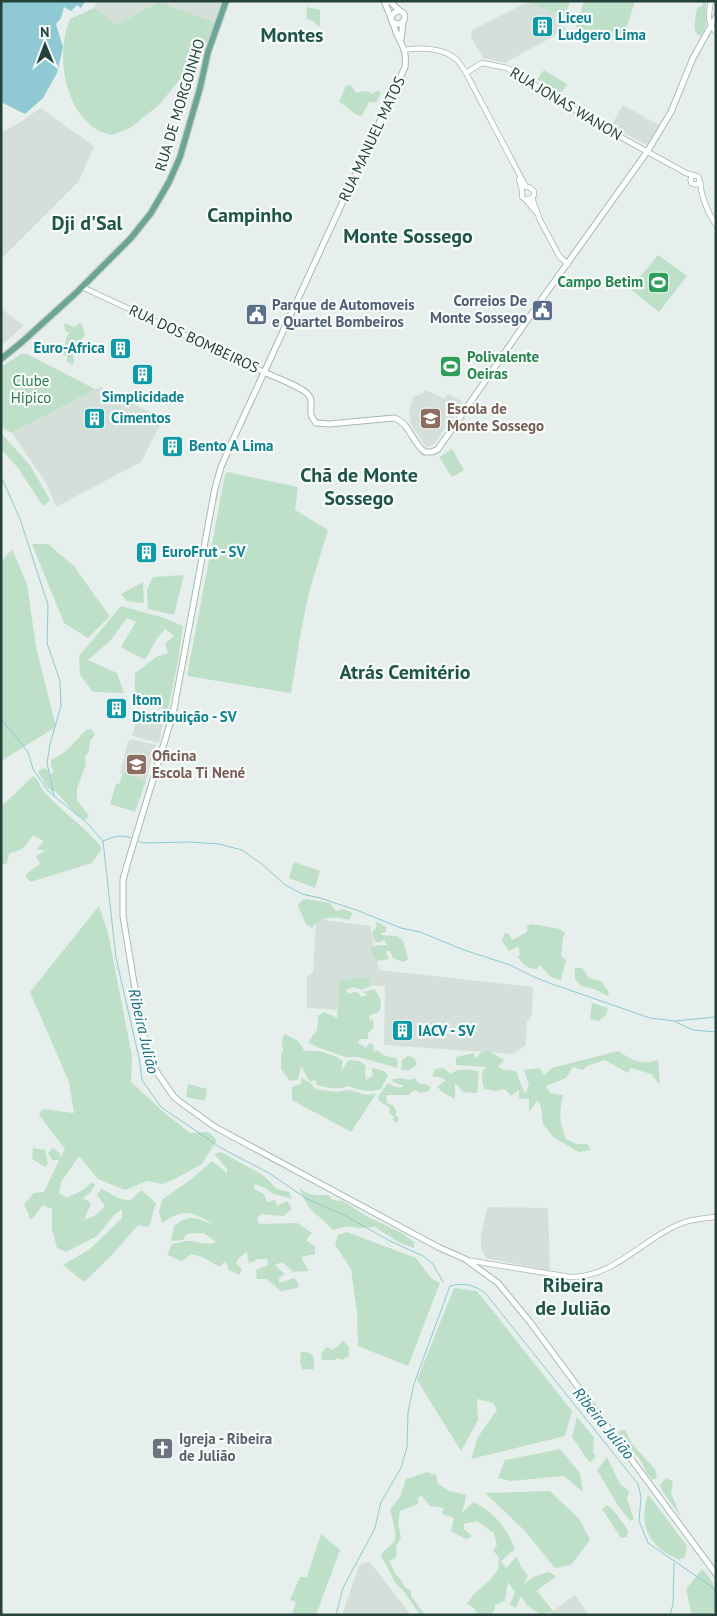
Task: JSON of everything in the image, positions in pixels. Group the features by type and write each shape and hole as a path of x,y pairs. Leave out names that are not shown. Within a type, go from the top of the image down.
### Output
{"main road":[{"name":"RUA DE MORGOINHO","path":"1,359 82,286 131,238 151,213 169,182 182,152 208,52 226,1"},
{"path":"384,1 394,23 404,22 406,16 404,13 389,1"},
{"path":"392,16 394,12 399,10"},
{"path":"568,264 647,152 671,112 693,58 716,17"},
{"name":"RUA MANUEL MATOS","path":"401,40 404,22"},
{"name":"RUA MANUEL MATOS","path":"394,23 404,50 405,67 227,453 217,481 173,714 123,880 123,916 140,1019 150,1060 167,1088 182,1104 215,1127 465,1260 498,1284 530,1322 716,1574"},
{"name":"RUA DOS BOMBEIROS","path":"264,372 307,392 311,398 311,414 316,423 329,424 394,418 404,423 420,449 425,452 432,452 438,449 568,264"}],"street":[{"path":"711,1 710,27 716,32"},
{"path":"404,50 417,49 443,52 458,61 517,173 524,189 522,197 540,220 560,257 568,264"},
{"name":"RUA JONAS WANON","path":"466,73 482,63 507,68 647,152 692,177 699,176 697,183"},
{"path":"692,177 691,182 697,183 706,207 716,225"},
{"path":"524,189 529,187 534,191 532,198 540,220"},
{"path":"526,200 532,198"},
{"name":"RUA DOS BOMBEIROS","path":"82,286 264,372"},
{"path":"465,1260 570,1277 582,1277 609,1268 661,1234 685,1222 716,1217"}],"shaded area":[{"path":"98,1 222,1 215,22 158,2 117,25 94,8"},
{"path":"528,3 565,16 562,26 567,29 505,63 483,58 471,37 472,30"},
{"path":"623,105 659,125 648,143 645,144 611,126"},
{"path":"40,108 94,146 79,181 1,259 1,133"},
{"path":"1,309 24,325 1,346"},
{"path":"101,387 163,419 141,462 56,507 46,483 12,433"},
{"name":"Escola de Monte Sossego","path":"426,390 445,399 448,394 463,402 435,443 426,447 411,424 409,412 413,397"},
{"path":"139,710 164,716 159,743 132,736"},
{"name":"Oficina Escola Ti Nené","path":"131,739 156,745 146,781 120,773 128,741"},
{"path":"316,919 370,926 379,970 533,987 532,1015 527,1022 526,1045 513,1054 384,1045 385,986 343,984 341,1010 307,1008 307,977 313,973"},
{"path":"487,1207 548,1208 550,1271 486,1258 481,1248 481,1236"},
{"path":"370,1562 411,1615 342,1615 359,1566"},
{"path":"575,1595 589,1615 547,1615 553,1611"}],"green space":[{"path":"523,1 570,1 565,16"},
{"path":"584,1 635,1 622,42 576,28"},
{"path":"703,1 706,1 706,25 701,36 696,33 695,23 697,8 703,5"},
{"path":"158,2 215,22 204,50 159,105 130,128 112,135 98,130 83,118 75,106 65,78 63,47 70,19 94,8 117,25"},
{"path":"307,7 320,10 320,26 315,24 314,21 306,19"},
{"path":"544,70 567,84 561,94 537,79"},
{"path":"351,85 356,93 364,91 372,94 377,91 381,92 377,102 369,102 362,116 339,102 346,86"},
{"name":"Campo Betim","path":"658,255 687,276 659,312 630,289"},
{"path":"64,323 75,327 79,323 82,324 85,334 73,355 74,365 67,362 67,356 63,354 67,335 70,333 65,331"},
{"name":"Clube Hipico","path":"21,354 27,354 95,389 12,433 1,427 1,367"},
{"path":"1,433 30,465 50,500 43,506 18,468 1,449"},
{"path":"452,449 464,470 452,477 439,457"},
{"path":"227,472 298,487 295,510 328,530 309,592 291,693 187,676"},
{"path":"32,544 48,544 74,566 110,616 88,638 64,623"},
{"path":"12,549 27,584 36,647 56,727 1,761 1,562"},
{"path":"184,575 174,615 148,609 147,590 153,577"},
{"path":"143,582 144,603 127,601 121,594"},
{"path":"121,606 164,618 183,626 168,710 135,700 135,673 156,657 168,653 165,644 174,636 165,629 156,640 145,660 121,647 136,622 127,618 111,640 88,660 117,673 124,693 93,692 80,675 79,656"},
{"path":"87,729 92,730 95,735 90,741 89,751 85,757 86,765 77,788 77,800 89,816 85,820 76,814 55,791 52,792 46,786 38,772 43,768 48,770 49,776 54,771 51,767 51,760 65,752"},
{"path":"123,773 146,781 135,812 110,804 116,784 119,784"},
{"path":"33,776 59,807 102,848 92,863 30,882 25,875 40,864 36,856 45,851 37,849 44,841 33,835 24,847 9,853 7,863 1,865 1,807"},
{"path":"294,862 320,871 315,888 289,878"},
{"path":"306,899 330,903 336,911 344,909 353,913 349,920 339,918 324,919 312,928 306,924 298,906 301,901"},
{"path":"99,906 108,933 132,1056 131,1082 190,1133 208,1132 217,1140 202,1164 173,1180 162,1184 147,1181 125,1190 98,1179 79,1156 61,1182 59,1193 67,1198 83,1190 92,1182 95,1185 90,1193 83,1198 91,1203 84,1220 96,1215 105,1206 97,1195 101,1189 126,1200 131,1200 141,1190 156,1203 149,1227 138,1225 113,1254 84,1282 63,1265 90,1249 122,1218 122,1209 115,1214 97,1236 66,1252 57,1248 52,1229 52,1209 43,1205 31,1220 24,1204 34,1193 44,1192 59,1160 52,1160 48,1153 53,1148 60,1153 60,1158 65,1149 39,1115 42,1109 74,1113 69,1082 30,992"},
{"path":"375,921 386,927 386,931 380,935 397,936 403,941 408,959 404,962 393,958 389,950 386,952 389,959 377,961 373,956 371,948 387,945 384,940 375,942 372,932 377,926"},
{"path":"532,924 560,929 565,933 561,956 566,960 561,980 551,977 540,965 537,969 526,966 518,957 520,954 518,946 509,951 502,941 505,933 509,934 512,940 527,932 527,926"},
{"path":"575,968 582,968 589,978 601,981 609,996 580,985 575,979"},
{"path":"369,976 371,986 361,990 354,987 346,990 349,994 359,993 361,997 367,995 363,992 374,989 381,1000 379,1012 369,1016 370,1021 372,1019 374,1023 373,1029 368,1033 368,1039 360,1039 358,1043 365,1047 366,1050 368,1044 371,1043 374,1046 373,1052 378,1050 384,1055 397,1058 398,1068 358,1057 345,1057 308,1042 317,1030 318,1016 324,1012 337,1018 340,979 348,980 359,977 362,980"},
{"path":"592,1003 608,1008 606,1015 599,1021 590,1019"},
{"path":"284,1034 297,1040 304,1051 325,1053 339,1058 343,1061 341,1071 349,1060 359,1061 366,1066 366,1080 373,1076 372,1068 384,1071 388,1075 381,1089 372,1091 348,1086 333,1088 317,1085 315,1080 310,1082 301,1066 298,1080 290,1081 281,1069"},
{"path":"482,1051 489,1051 504,1060 498,1067 516,1071 525,1094 529,1085 524,1070 539,1068 544,1075 552,1068 618,1051 641,1062 658,1060 660,1085 651,1074 631,1068 628,1073 605,1060 587,1066 583,1070 573,1067 566,1078 546,1086 550,1093 563,1095 560,1117 566,1139 576,1144 587,1144 591,1150 579,1152 553,1137 543,1124 541,1107 538,1100 529,1112 529,1099 519,1098 519,1090 511,1096 505,1089 496,1091 484,1089 483,1070 487,1067 456,1065 456,1057 474,1053 475,1059"},
{"path":"408,1056 415,1058 417,1065 409,1070 401,1070 402,1060"},
{"path":"443,1068 451,1074 460,1070 479,1071 477,1093 463,1092 455,1083 455,1099 444,1093 437,1087 446,1080 440,1077 432,1077 435,1069"},
{"path":"302,1078 312,1084 315,1089 336,1092 350,1090 365,1095 376,1094 351,1132 292,1100 292,1087 301,1084"},
{"path":"415,1078 419,1084 431,1087 429,1091 421,1093 414,1090 409,1095 386,1095 387,1103 393,1105 397,1112 395,1115 399,1118 396,1123 392,1119 394,1117 390,1114 389,1107 379,1101 378,1097 387,1084 395,1087 404,1086 393,1082 392,1079 410,1080"},
{"path":"188,1084 207,1089 205,1101 186,1097"},
{"path":"33,1148 45,1150 48,1164 45,1167 32,1159"},
{"path":"221,1152 263,1175 277,1189 289,1192 292,1199 271,1193 267,1189 255,1184 254,1189 264,1194 267,1202 275,1200 277,1206 287,1201 292,1209 283,1216 261,1214 257,1218 259,1224 297,1223 312,1233 306,1240 315,1247 315,1254 301,1257 309,1271 293,1272 282,1262 275,1265 285,1274 279,1278 279,1283 294,1278 299,1284 297,1288 281,1291 266,1279 257,1279 256,1270 268,1265 267,1259 258,1259 249,1264 247,1252 236,1263 242,1269 239,1275 229,1270 225,1261 220,1267 202,1257 191,1254 182,1261 167,1255 172,1244 188,1241 216,1242 204,1233 187,1234 183,1240 171,1241 174,1226 185,1219 194,1218 214,1224 188,1213 177,1215 162,1223 159,1212 162,1200 212,1161 227,1173 227,1169 214,1154"},
{"path":"300,1189 310,1194 328,1195 333,1200 343,1201 366,1216 402,1233 414,1242 414,1248 398,1242 375,1227 358,1228 347,1226 333,1230 310,1208"},
{"path":"347,1232 416,1258 431,1278 440,1283 408,1366 358,1346 357,1313 351,1269 335,1245 338,1235"},
{"path":"454,1288 477,1291 572,1411 565,1436 471,1459 478,1437 497,1410 493,1403 477,1399 478,1420 461,1451 417,1380"},
{"path":"343,1341 349,1347 349,1356 342,1360 339,1358 322,1360 321,1354 326,1347 333,1350"},
{"path":"301,1352 309,1353 313,1356 313,1370 302,1369 300,1361"},
{"path":"577,1417 594,1437 593,1452 596,1457 590,1463 572,1437"},
{"path":"625,1430 633,1445 655,1469 657,1478 653,1480 651,1478 637,1456 617,1436 619,1431"},
{"path":"560,1449 580,1473 583,1492 564,1476 511,1481 498,1478 505,1460"},
{"path":"607,1457 620,1484 629,1491 627,1499 634,1519 630,1521 617,1504 597,1470"},
{"path":"427,1472 436,1475 438,1484 449,1491 466,1495 461,1513 474,1502 499,1521 515,1549 501,1561 506,1568 517,1556 521,1567 528,1576 524,1584 533,1577 548,1572 556,1576 537,1591 553,1611 541,1615 527,1605 521,1596 516,1608 510,1605 515,1592 508,1582 505,1601 495,1605 495,1610 490,1615 478,1615 474,1608 467,1604 498,1569 499,1558 493,1550 497,1545 494,1533 477,1521 464,1524 464,1529 472,1536 466,1539 451,1531 454,1518 442,1514 444,1508 430,1506 421,1495 418,1498 418,1504 400,1511 398,1524 401,1537 396,1546 397,1555 389,1561 396,1575 405,1587 411,1591 411,1596 425,1615 420,1615 393,1579 381,1557 395,1539 390,1510 400,1497 406,1479"},
{"path":"666,1478 673,1481 671,1493 681,1517 660,1485"},
{"path":"550,1491 580,1520 590,1540 571,1565 555,1568 525,1531 485,1493"},
{"path":"648,1494 687,1546 685,1557 679,1560 665,1552 658,1547 649,1535 644,1515"},
{"path":"607,1505 626,1527 628,1531 627,1537 621,1538 602,1509"},
{"path":"321,1534 340,1550 316,1615 292,1615 296,1602 290,1600 300,1577 307,1577"},
{"path":"702,1569 711,1579 715,1589 716,1615 693,1615 691,1612 686,1589"}],"water":[{"path":"1,1 85,1 81,8 77,5 71,11 64,7 61,18 56,24 63,47 57,73 43,98 25,114 1,102"}],"waterway":[{"path":"1,476 20,519 48,605 47,643 60,681 61,706 50,744 47,763 54,796"},
{"name":"Ribeira Julião","path":"1,719 28,752 33,769 48,791 87,823 103,841 116,958 139,1058 142,1080 161,1107 221,1148 269,1173 307,1199 344,1215 390,1241 423,1256 433,1264 443,1282"},
{"path":"103,841 120,836 131,838"},
{"path":"138,841 143,843 190,842 219,844 242,850 263,865 284,884 302,894 359,911 401,928 420,932 464,950 510,965 552,984 650,1018 675,1021 716,1017"},
{"path":"676,1022 693,1030 716,1032"},
{"name":"Ribeira Julião","path":"336,1615 343,1588 375,1528 381,1502 401,1468 407,1447 408,1412 414,1384 450,1286 460,1284 473,1286 486,1294 638,1484 641,1497 639,1521 648,1543 712,1587 716,1592"},
{"path":"670,1615 673,1604 674,1563"}],"place":[{"name":"Liceu Ludgero Lima","path":"542,27"},
{"name":"Campo Betim","path":"659,282"},
{"name":"Correios De Monte Sossego","path":"543,310"},
{"name":"Parque de Automoveis e Quartel Bombeiros","path":"256,314"},
{"name":"Euro-Africa","path":"121,348"},
{"name":"Polivalente Oeiras","path":"451,366"},
{"name":"Simplicidade","path":"143,374"},
{"name":"Cimentos","path":"95,418"},
{"name":"Escola de Monte Sossego","path":"431,418"},
{"name":"Bento A Lima","path":"173,446"},
{"name":"EuroFrut - SV","path":"146,552"},
{"name":"Itom Distribuição - SV","path":"116,709"},
{"name":"Oficina Escola Ti Nené","path":"136,765"},
{"name":"IACV - SV","path":"402,1031"},
{"name":"Igreja - Ribeira de Julião","path":"163,1448"}],"district":[{"name":"Montes","path":"292,35"},
{"name":"Campinho","path":"250,215"},
{"name":"Dji d'Sal","path":"87,223"},
{"name":"Monte Sossego","path":"408,236"},
{"name":"Chã de Monte Sossego","path":"359,486"},
{"name":"Atrás Cemitério","path":"405,672"},
{"name":"Ribeira de Julião","path":"573,1296"}]}
